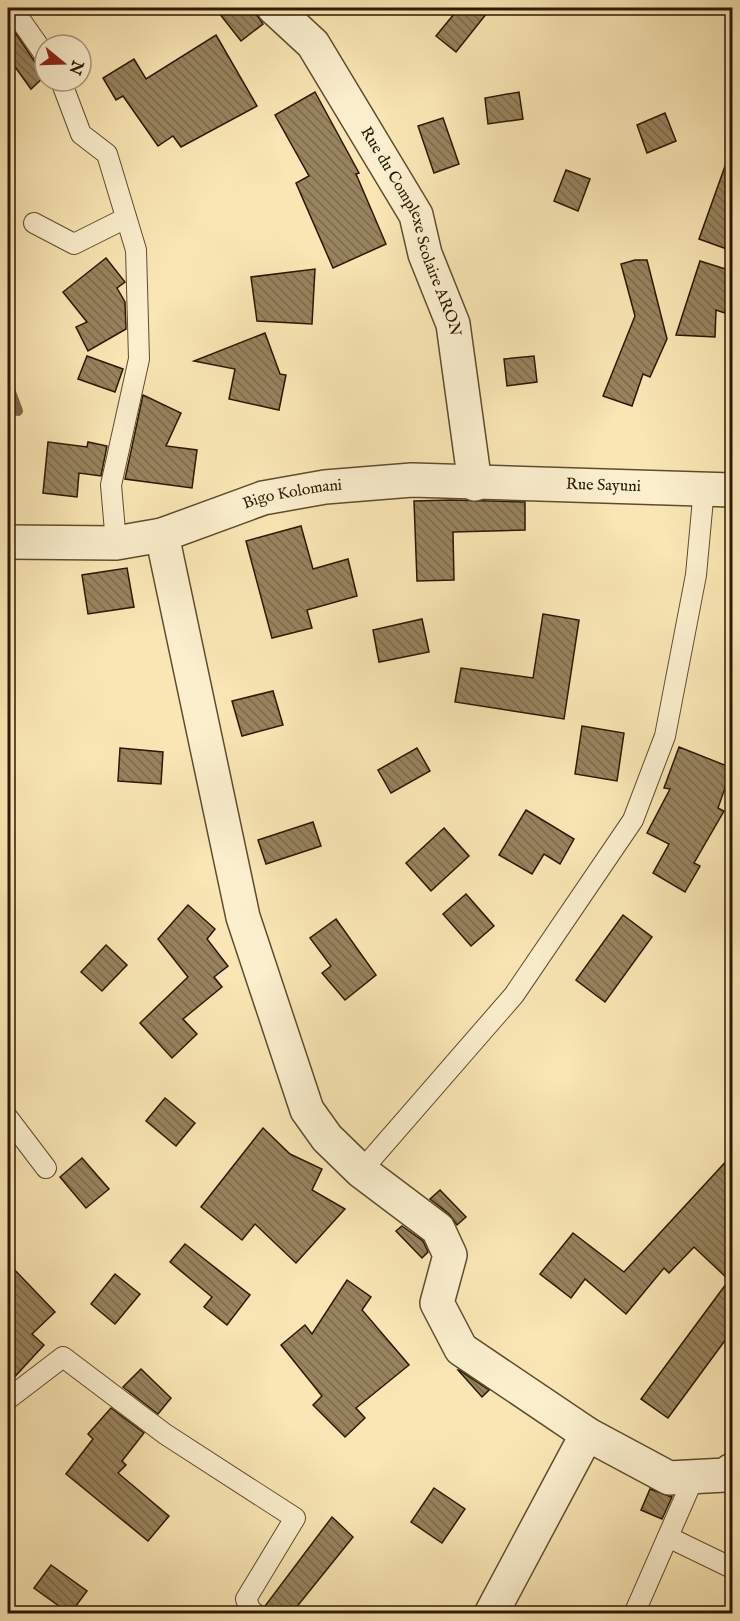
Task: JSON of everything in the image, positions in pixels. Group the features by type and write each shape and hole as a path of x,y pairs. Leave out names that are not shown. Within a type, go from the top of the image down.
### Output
{"street":[{"name":"Rue du Complexe Scolaire ARON","path":"274,8 313,44 416,215 425,254 453,324 475,484"},
{"name":"Bigo Kolomani","path":"8,542 116,543 162,535 263,498 325,487 412,480 475,484"},
{"name":"Rue Sayuni","path":"475,484 718,489"},
{"path":"162,535 243,917 307,1110 327,1138 361,1171 438,1229 450,1255 437,1303 461,1349 587,1434 669,1478 725,1475 732,1470"},
{"path":"491,1614 587,1434"}],"lane":[{"path":"12,8 33,38"},
{"path":"66,93 81,134 107,154 136,250 139,359 111,485 116,543"},
{"path":"34,223 74,244 126,218"},
{"path":"361,1171 514,995 633,820 665,736 696,575 718,489"},
{"path":"8,1118 46,1168"},
{"path":"8,1399 63,1357 165,1434 295,1518 246,1599 251,1611 256,1614"},
{"path":"634,1614 694,1477"},
{"path":"668,1537 732,1568"}],"building":[{"path":"215,8 256,8 256,14 263,24 241,41"},
{"path":"459,8 491,8 456,52 436,36"},
{"path":"8,22 33,59 33,87 31,89 8,57"},
{"path":"216,35 257,106 181,147 173,136 158,146 123,96 116,100 103,78 134,59 146,79"},
{"path":"315,92 359,173 356,174 386,244 333,268 296,183 309,176 275,115"},
{"path":"519,92 523,119 488,124 485,98"},
{"path":"665,113 676,141 647,153 637,125"},
{"path":"443,118 459,164 434,173 418,126"},
{"path":"729,155 732,156 732,251 699,239"},
{"path":"566,170 590,179 578,211 554,201"},
{"path":"106,258 125,282 117,288 125,302 126,329 88,351 76,327 87,322 63,292"},
{"path":"635,260 647,260 667,339 650,377 643,374 632,406 603,396 635,316 621,264"},
{"path":"700,261 732,271 732,291 725,313 716,310 715,337 676,335"},
{"path":"315,269 312,324 257,321 251,277"},
{"path":"265,333 280,374 286,375 279,410 229,399 235,369 194,361"},
{"path":"87,356 123,369 115,392 78,379"},
{"path":"534,356 537,382 507,386 504,359"},
{"path":"143,395 181,413 166,446 197,450 192,488 125,479"},
{"path":"48,442 87,447 88,442 107,446 101,476 79,473 77,497 43,493"},
{"path":"414,501 525,502 525,530 453,532 454,580 417,581"},
{"path":"301,526 313,569 348,559 357,596 307,610 312,628 272,638 246,541"},
{"path":"127,568 134,607 88,614 82,575"},
{"path":"543,614 579,620 564,719 455,702 461,668 533,678"},
{"path":"422,619 429,652 379,662 373,630"},
{"path":"273,691 283,725 242,736 232,701"},
{"path":"582,726 624,733 617,781 575,774"},
{"path":"679,747 732,768 718,808 724,811 694,863 700,866 685,892 653,873 669,844 647,833 670,789 664,788"},
{"path":"120,748 163,752 161,784 118,781"},
{"path":"417,748 430,771 391,793 378,770"},
{"path":"526,810 574,839 560,864 544,854 532,874 499,855"},
{"path":"313,822 321,846 266,864 258,840"},
{"path":"444,828 469,856 431,891 406,863"},
{"path":"466,894 494,926 471,946 443,914"},
{"path":"188,905 215,929 207,939 228,966 214,977 222,987 183,1019 197,1034 172,1058 140,1023 188,977 158,939"},
{"path":"623,915 652,937 605,1002 576,980"},
{"path":"336,919 376,975 345,1000 322,973 331,966 310,938"},
{"path":"106,945 127,965 102,991 81,972"},
{"path":"165,1098 195,1123 176,1146 146,1121"},
{"path":"263,1128 290,1154 322,1169 312,1190 345,1209 296,1263 255,1224 242,1240 201,1207"},
{"path":"732,1155 732,1331 668,1418 641,1399 729,1280 694,1247 669,1273 664,1268 626,1314 585,1279 571,1298 540,1274 573,1233 624,1272"},
{"path":"82,1158 109,1189 86,1208 60,1177"},
{"path":"440,1190 466,1217 457,1225 449,1214 430,1199"},
{"path":"402,1226 423,1241 428,1252 422,1258 396,1231"},
{"path":"185,1244 250,1295 227,1325 204,1307 212,1297 170,1262"},
{"path":"8,1263 55,1312 32,1334 44,1345 8,1384"},
{"path":"115,1274 140,1294 115,1324 91,1304"},
{"path":"347,1280 371,1297 362,1310 409,1365 356,1408 365,1418 345,1437 313,1405 322,1396 281,1345 305,1325 312,1334"},
{"path":"141,1369 171,1398 158,1414 123,1387"},
{"path":"459,1370 489,1390 482,1397"},
{"path":"111,1408 144,1433 122,1461 126,1465 118,1473 169,1516 148,1541 66,1474 93,1439 88,1434"},
{"path":"434,1488 465,1509 442,1543 411,1522"},
{"path":"650,1489 672,1497 662,1519 641,1510"},
{"path":"332,1517 353,1537 291,1614 268,1614 265,1606"},
{"path":"51,1565 87,1591 70,1614 34,1588"}],"waterway":[{"path":"8,384 18,411"}]}
